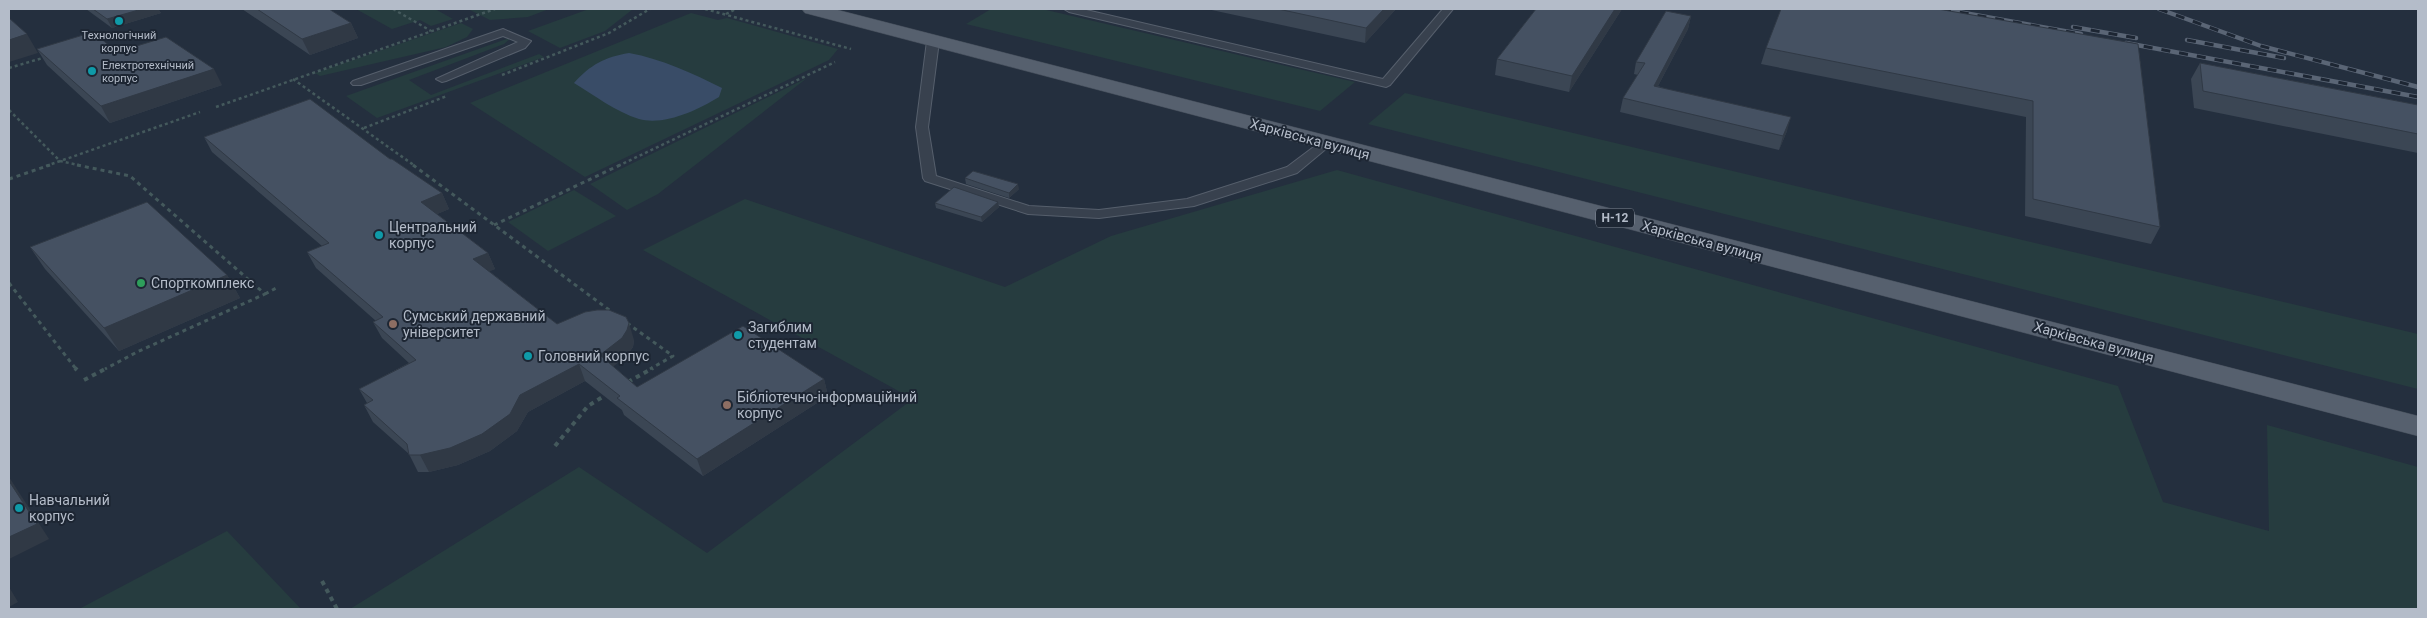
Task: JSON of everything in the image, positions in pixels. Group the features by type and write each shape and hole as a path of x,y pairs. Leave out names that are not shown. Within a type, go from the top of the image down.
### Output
{"main road":[{"name":"Харківська вулиця","path":"812,9 2418,426"}],"lane":[{"path":"1069,9 1386,83 1448,9"},
{"path":"357,83 503,32 525,41 521,46 442,79"},
{"path":"934,40 922,127 930,178 1028,210 1099,214 1189,203 1292,170 1327,143"}],"path":[{"path":"393,9 432,31"},
{"path":"216,106 495,9"},
{"path":"705,9 851,49"},
{"path":"726,14 736,9"},
{"path":"9,68 54,55"},
{"path":"493,225 835,62"},
{"path":"293,79 364,128 618,316"},
{"path":"9,110 60,161 130,176 265,294"},
{"path":"9,179 200,112"},
{"path":"9,283 77,370"},
{"path":"84,380 137,352 278,287"},
{"path":"622,386 673,356 626,322"},
{"path":"555,446 588,406 604,396"},
{"path":"322,581 337,609"}],"green space":[{"path":"356,9 435,9 453,19 431,26 420,20 392,29"},
{"path":"468,9 549,9 528,17 490,20"},
{"path":"589,9 633,9 605,31 560,48 528,31"},
{"path":"991,9 1042,9 1355,82 1320,111 966,24"},
{"path":"691,13 718,20 727,18 838,49 829,60 585,177 470,103"},
{"path":"461,23 473,29 467,37 446,47 320,76 315,73"},
{"path":"512,37 504,44 409,80 431,95 539,54 544,57 377,118 346,96"},
{"path":"807,78 658,194 627,210 590,184"},
{"path":"1405,93 2418,334 2418,389 1368,124"},
{"path":"1337,170 2118,386 2163,502 2269,531 2267,425 2418,467 2418,609 350,609 579,467 707,553 913,399 643,250 745,199 1005,287 1111,236"},
{"path":"574,190 616,216 548,251 508,222"},
{"path":"227,531 301,609 79,609"}],"water":[{"path":"629,53 665,63 711,82 722,88 719,97 680,116 649,121 622,112 574,83 586,71 598,63"}],"building":[{"path":"93,9 142,9 107,19"},
{"path":"257,9 329,9 351,23 302,39"},
{"path":"1278,9 1384,9 1366,28"},
{"path":"1536,9 1615,9 1572,76 1497,59"},
{"path":"1781,9 1938,9 2138,44 2160,227 2033,199 2033,101 1766,48"},
{"path":"1666,11 1691,16 1654,86 1791,117 1783,136 1623,98 1645,63 1636,62"},
{"path":"9,18 27,34 9,40"},
{"path":"93,32 117,52 166,37 214,69 101,106 37,49"},
{"path":"2200,63 2418,105 2418,134 2203,91"},
{"path":"310,99 390,159 442,193 421,202 488,253 473,259 557,324 585,312 597,310 609,310 626,317 629,323 622,338 600,355 637,387 743,326 824,379 697,459 617,398 620,396 579,364 520,395 510,414 482,434 450,448 420,455 409,455 407,444 364,405 373,400 359,389 416,360 373,322 383,317 307,252 329,243 204,137"},
{"path":"973,171 1018,184 1009,193 965,178"},
{"path":"954,187 998,202 981,217 935,203"},
{"name":"Спорткомплекс","path":"147,202 227,275 104,328 30,247"},
{"path":"9,481 37,524 9,537"}],"railway":[{"path":"1942,9 2081,34"},
{"path":"2159,9 2261,46 2418,87"},
{"path":"2073,27 2136,38"},
{"path":"2187,40 2284,58"},
{"path":"2126,43 2418,97"}],"place":[{"name":"Технологічний корпус","path":"119,21"},
{"name":"Електротехнічний корпус","path":"92,71"},
{"name":"Центральний корпус","path":"379,235"},
{"name":"Спорткомплекс","path":"141,283"},
{"name":"Сумський державний університет","path":"393,324"},
{"name":"Загиблим студентам","path":"738,335"},
{"name":"Головний корпус","path":"528,356"},
{"name":"Бібліотечно-інформаційний корпус","path":"727,405"},
{"name":"Навчальний корпус","path":"19,508"}]}
